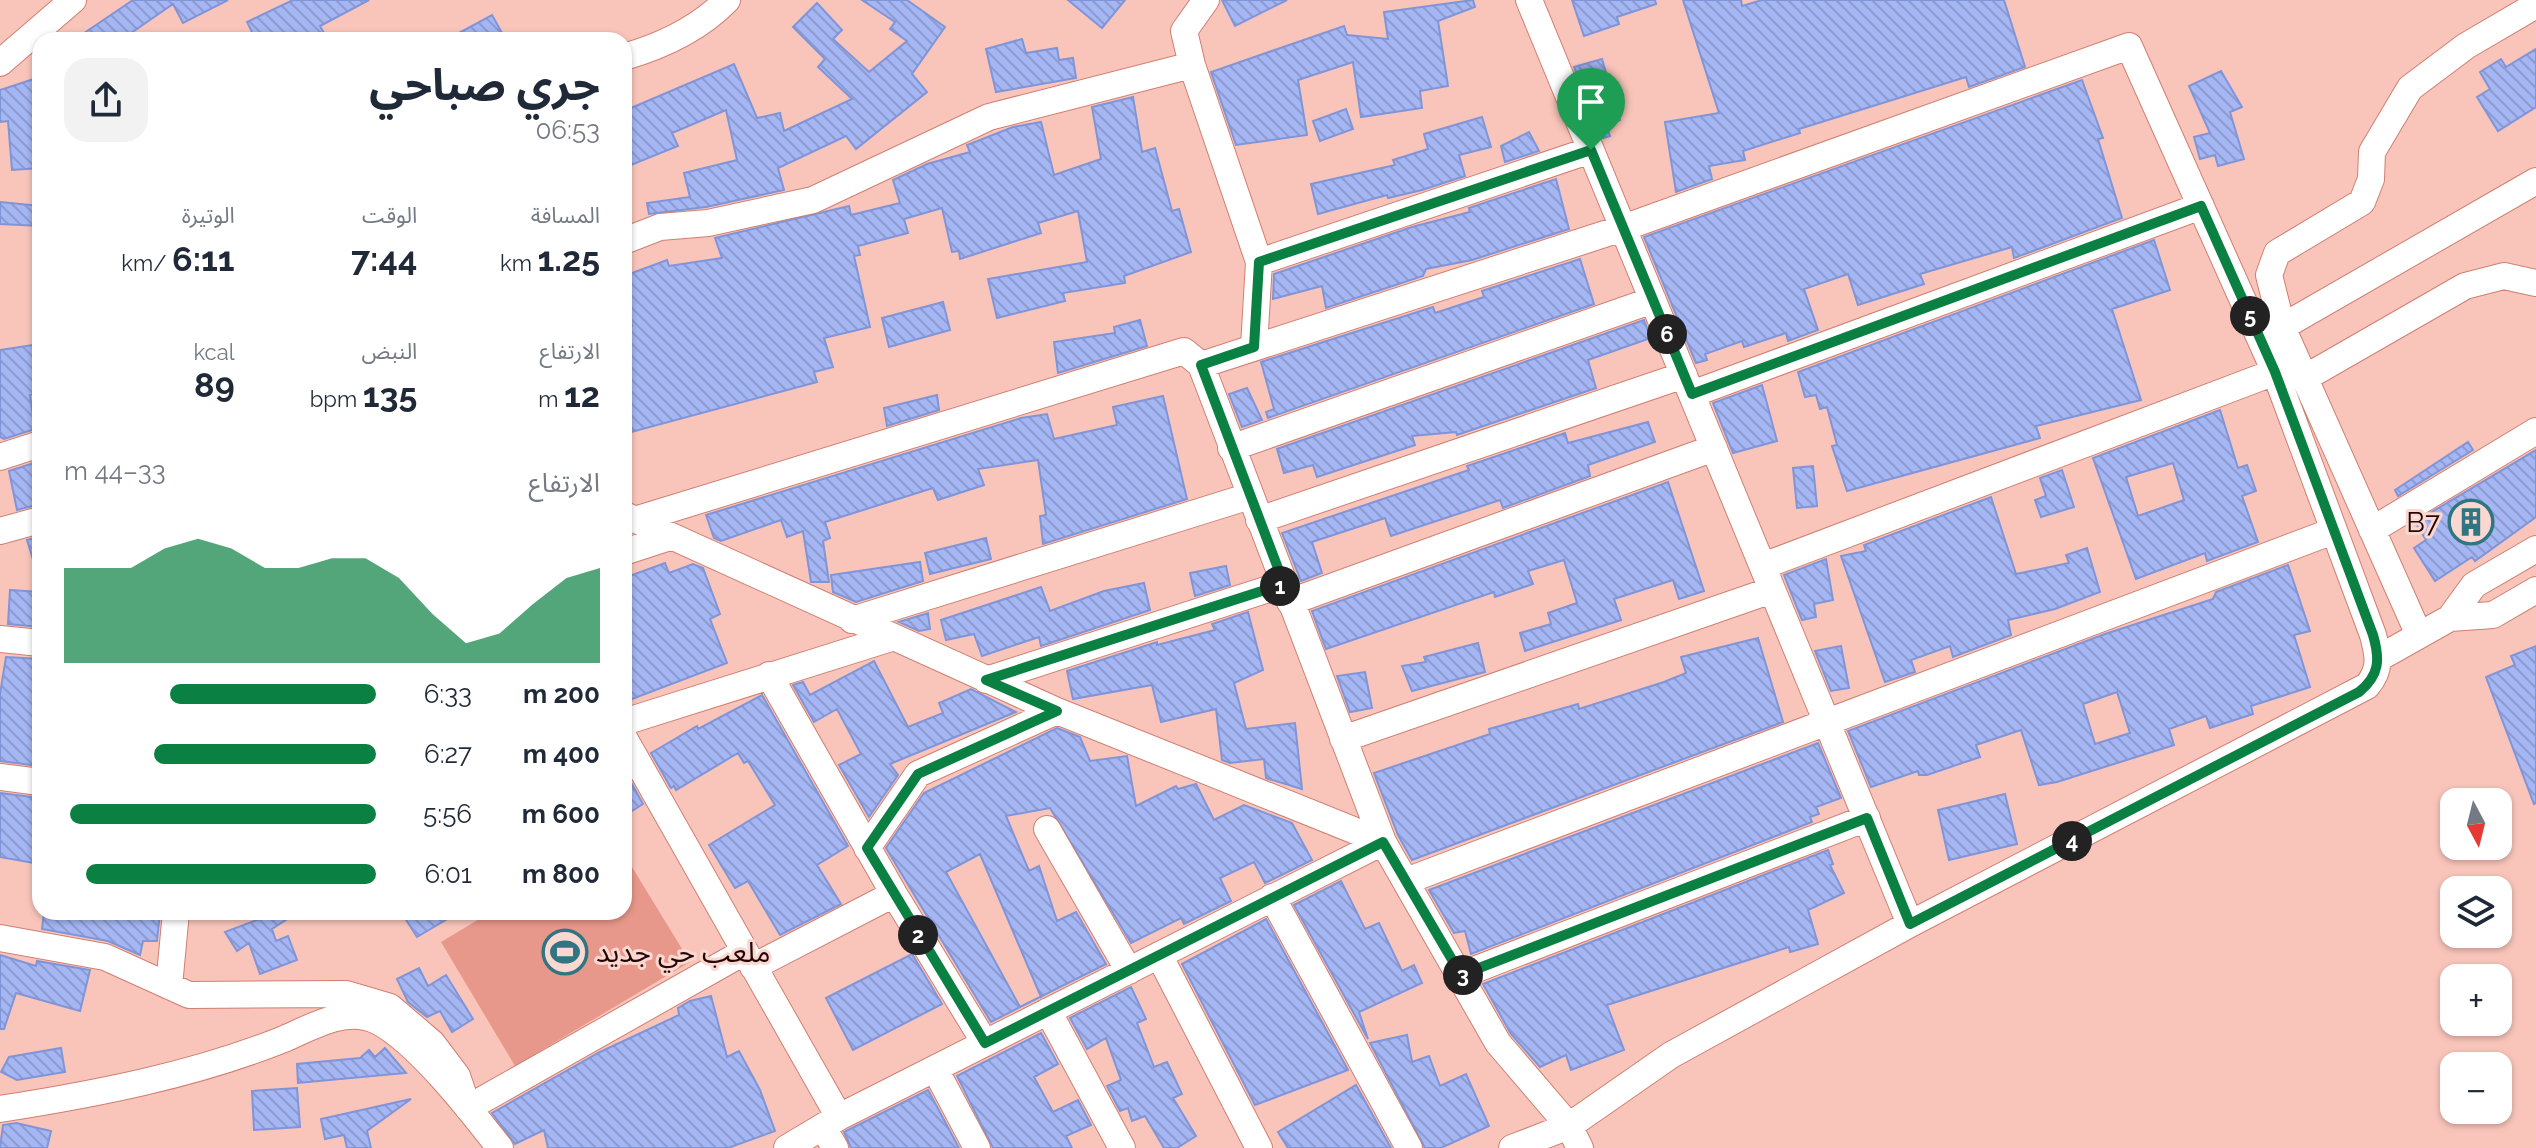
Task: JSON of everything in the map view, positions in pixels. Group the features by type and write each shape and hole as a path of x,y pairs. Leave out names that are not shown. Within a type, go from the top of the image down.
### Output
{"street":[{"path":"36,32 73,0"},
{"path":"632,54 711,17 727,0"},
{"path":"1206,0 1184,31 1192,65 1259,262 1254,347"},
{"path":"1529,0 1910,924"},
{"path":"2419,635 2303,379 2282,327 2269,275 2277,253 2362,202 2371,179 2372,152 2410,88 2466,46 2536,5"},
{"path":"0,63 32,35"},
{"path":"1201,365 1623,228 2129,46 2275,372 2379,658 2373,679 2359,692 1910,924 1671,1055 1574,1137 1512,1148"},
{"path":"632,238 660,227 708,223 813,200 989,117 1192,65"},
{"path":"1259,262 1591,150"},
{"path":"2282,327 2536,181"},
{"path":"852,620 1688,385 2201,206"},
{"path":"2303,379 2465,286 2504,276 2536,283"},
{"path":"1231,448 1653,300"},
{"path":"632,516 1184,351 1201,365 1383,842 1498,1043 1574,1137"},
{"path":"1343,739 1768,578 2275,372"},
{"path":"2372,530 2536,431"},
{"path":"0,457 32,447"},
{"path":"986,680 1287,593 1714,448"},
{"path":"632,518 1057,711 1383,842"},
{"path":"0,531 32,522"},
{"path":"1406,881 2333,531"},
{"path":"632,549 670,537"},
{"path":"2450,618 2474,585 2536,549"},
{"path":"2379,658 2450,618 2493,615 2536,590"},
{"path":"632,719 891,638"},
{"path":"0,639 32,642"},
{"path":"769,675 867,848 985,1043"},
{"path":"867,848 918,774 1057,711"},
{"path":"632,752 749,960 832,1131"},
{"path":"0,777 32,781"},
{"path":"1461,975 1867,818"},
{"path":"1047,829 1129,971"},
{"path":"787,1148 832,1131 935,1069 1383,842"},
{"path":"468,1108 749,960 894,894"},
{"path":"1272,897 1409,1148"},
{"path":"169,986 175,920"},
{"path":"0,938 105,957 189,995 346,994 390,1007 432,1043 457,1076 468,1108"},
{"path":"1159,955 1259,1148"},
{"path":"1048,1011 1122,1148"},
{"path":"0,1109 70,1098 233,1059 339,1017 360,1016 376,1021 397,1035 468,1108 500,1148"},
{"path":"935,1069 977,1148"}],"shaded area":[{"name":"ملعب حي جديد","path":"632,867 690,962 515,1066 441,942 478,920 632,920"}],"building":[{"path":"133,0 228,0 183,23 173,4 133,32 86,32"},
{"path":"293,0 369,0 320,26 323,32 252,32 247,22"},
{"path":"862,0 907,0 945,27 912,74 927,92 856,149 846,136 778,168 784,190 706,207 649,214 647,203 690,197 684,173 737,160 726,110 672,133 678,146 632,165 632,108 734,64 757,118 780,113 784,131 852,99 818,67 825,59 793,27 817,3 842,30 833,39 869,72 907,41 890,29 895,22"},
{"path":"1068,0 1125,0 1102,28"},
{"path":"1222,0 1287,0 1235,26"},
{"path":"1473,0 1475,7 1438,21 1448,86 1420,91 1422,108 1361,117 1353,62 1298,80 1307,135 1236,145 1211,72 1344,26 1347,35 1388,39 1384,12"},
{"path":"1572,0 1655,0 1656,4 1617,17 1619,24 1584,36"},
{"path":"1683,0 1741,0 1742,6 1762,0 2004,0 2025,67 1969,87 1966,77 1799,129 1800,133 1743,151 1745,160 1709,166 1712,179 1676,192 1665,122 1719,113"},
{"path":"492,15 502,32 461,32"},
{"path":"1022,39 1026,53 1057,48 1059,60 1073,58 1076,78 996,92 986,49"},
{"path":"2536,49 2536,107 2498,131 2477,97 2490,89 2480,72 2501,59 2506,67"},
{"path":"1602,59 1620,120 1606,124 1610,136 1603,138 1574,67"},
{"path":"2221,71 2242,107 2230,112 2244,159 2218,166 2215,155 2200,159 2194,137 2210,133 2189,86"},
{"path":"32,80 32,169 12,170 8,121 0,122 0,90"},
{"path":"2082,80 2103,138 2098,139 2122,218 2014,258 2012,247 1920,274 1924,284 1858,305 1848,274 1804,289 1818,330 1788,341 1786,333 1744,347 1742,341 1705,354 1707,360 1696,363 1644,237"},
{"path":"1133,97 1142,152 1155,148 1172,211 1179,209 1191,252 1124,276 1125,283 1063,293 1065,301 997,318 988,279 1087,262 1078,211 1038,223 1041,233 960,259 959,251 952,252 942,208 904,219 908,233 858,246 860,255 854,256 870,327 824,338 833,367 814,372 817,382 632,432 632,273 667,260 669,266 722,258 715,238 849,206 851,215 900,203 893,180 927,164 970,152 967,145 1013,127 1041,122 1054,175 1101,159 1092,107"},
{"path":"1346,109 1353,129 1320,141 1313,121"},
{"path":"1482,117 1491,147 1459,155 1465,176 1422,190 1388,198 1387,195 1318,214 1311,184 1395,165 1393,160 1428,149 1424,134"},
{"path":"1529,132 1539,151 1505,162 1501,146"},
{"path":"1556,179 1569,229 1472,260 1426,269 1423,276 1326,308 1322,286 1273,299 1274,274 1412,227 1470,212 1469,208"},
{"path":"0,202 32,205 32,226 0,224"},
{"path":"2154,240 2170,290 2112,309 2141,400 2036,426 2040,438 1847,491 1832,446 1837,445 1827,407 1820,409 1816,395 1805,397 1798,372"},
{"path":"1580,259 1594,304 1268,418 1266,412 1274,409 1261,362 1433,307 1435,313 1484,297 1482,291"},
{"path":"943,302 950,330 889,347 882,318"},
{"path":"1140,320 1147,346 1058,373 1054,342 1115,333 1114,327"},
{"path":"1644,320 1651,338 1588,360 1596,388 1457,435 1456,432 1412,436 1415,445 1317,477 1313,465 1284,473 1277,449"},
{"path":"32,345 32,430 4,439 0,437 0,350"},
{"path":"1762,385 1777,441 1733,453 1713,403"},
{"path":"1247,388 1262,420 1242,427 1229,394"},
{"path":"937,395 939,410 887,426 884,408"},
{"path":"1163,396 1187,499 1043,544 1040,516 1046,515 1038,460 978,469 984,485 938,500 933,488 825,522 830,538 823,541 829,582 811,582 803,531 787,537 781,520 721,541 714,538 706,515 1021,418 1047,414 1054,439 1117,425 1113,407"},
{"path":"2220,410 2238,468 2247,465 2256,491 2242,496 2258,542 2207,561 2205,553 2136,579 2093,458","holes":["2173,463 2184,500 2138,516 2126,477"]},
{"path":"1648,422 1655,442 1588,465 1590,476 1503,508 1500,500 1391,536 1385,518 1312,542 1322,573 1301,581 1282,533 1469,470 1467,466 1565,433 1568,443"},
{"path":"2468,442 2473,450 2398,496 2395,490"},
{"name":"B7","path":"2536,450 2536,517 2475,561 2472,557 2435,581 2414,548 2426,540 2415,522"},
{"path":"32,464 32,506 17,510 9,471"},
{"path":"1813,466 1817,506 1797,508 1793,468"},
{"path":"2062,470 2074,507 2041,517 2035,500 2046,496 2040,478"},
{"path":"1668,482 1704,591 1679,599 1673,580 1614,599 1621,620 1525,651 1520,633 1551,624 1548,613 1577,603 1564,560 1528,571 1533,584 1495,597 1494,592 1326,649 1312,611"},
{"path":"1991,497 2016,574 2069,563 2066,555 2087,548 2100,592 2055,609 2008,620 2011,635 1953,657 1950,646 1911,660 1915,672 1885,682 1841,556 1866,551 1864,545"},
{"path":"986,538 991,559 930,574 925,553"},
{"path":"32,539 32,556 27,540"},
{"path":"1826,559 1833,600 1814,604 1816,617 1802,620 1784,575"},
{"path":"920,562 923,581 856,602 833,592 831,575"},
{"path":"665,563 669,573 693,564 703,568 720,614 710,619 727,663 632,699 632,575"},
{"path":"2288,565 2310,631 2294,635 2310,687 2251,706 2253,714 2210,728 2206,716 2169,729 2174,745 2057,782 2039,785 2021,730 1976,745 1980,757 1927,775 1919,775 1918,771 1871,787 1848,731 2105,634 2213,599 2216,592","holes":["2117,692 2130,733 2095,744 2083,704"]},
{"path":"1226,566 1230,585 1195,596 1190,573"},
{"path":"1144,583 1150,610 1041,646 1039,637 982,656 974,634 946,640 941,620 1041,587 1050,611 1104,591"},
{"path":"10,590 32,591 32,626 8,624"},
{"path":"1248,612 1263,670 1234,683 1246,729 1295,723 1302,789 1266,778 1264,759 1230,763 1222,760 1216,709 1161,722 1152,685 1073,699 1067,671 1157,642 1157,645 1215,630 1212,624"},
{"path":"928,613 930,629 919,631 899,622"},
{"path":"1758,638 1783,722 1412,860 1398,835 1374,773 1490,734 1489,729 1578,704 1579,709 1664,682 1686,673 1681,657"},
{"path":"1478,643 1485,672 1412,691 1402,666 1426,662 1424,657"},
{"path":"1841,646 1849,688 1831,691 1815,651"},
{"path":"2536,646 2534,804 2486,677 2515,665 2511,656"},
{"path":"6,657 32,659 32,765 0,761 0,694"},
{"path":"874,661 908,727 943,713 939,703 971,689 1016,712 890,764 898,775 869,817 839,765 861,754 837,709 814,722 793,685 803,682 810,695"},
{"path":"1365,672 1372,708 1350,712 1337,676"},
{"path":"762,695 848,846 817,865 841,904 780,935 748,881 735,888 709,845 775,805 748,761 744,763 738,753 676,790 674,786 671,788 651,753 697,726 698,729"},
{"path":"1057,728 1080,737 1090,761 1127,756 1136,806 1176,786 1178,789 1196,784 1214,820 1244,805 1292,823 1312,860 1265,883 1254,862 1220,878 1231,901 1184,924 1181,918 1131,943 1050,808 1006,816 1029,871 1039,866 1057,921 1076,912 1106,964 1041,997 980,854 946,872 1020,1007 1040,997 991,1022 886,848 924,793"},
{"path":"1818,743 1841,798 1816,807 1819,814 1810,817 1812,822 1471,954 1465,931 1454,933 1429,890"},
{"path":"632,784 643,804 632,811"},
{"path":"0,793 32,797 32,863 0,857"},
{"path":"2005,794 2017,844 1949,860 1938,810"},
{"path":"1828,850 1833,864 1830,865 1844,893 1808,910 1818,944 1790,952 1789,947 1607,1005 1624,1050 1571,1070 1566,1055 1540,1067 1511,1034 1483,984"},
{"path":"1341,881 1365,929 1379,923 1402,971 1414,965 1422,983 1359,1012 1368,1039 1294,905"},
{"path":"1266,919 1348,1070 1255,1105 1182,964"},
{"path":"43,920 159,920 157,941 143,941 140,955 108,941 42,929"},
{"path":"257,920 286,920 272,929 276,941 288,936 297,960 260,974 249,943 237,951 225,932"},
{"path":"406,920 446,920 417,937"},
{"path":"912,954 942,1004 853,1050 826,998"},
{"path":"0,955 36,966 37,961 90,970 80,1011 16,993 4,1029 0,1029"},
{"path":"419,968 428,986 446,975 473,1019 452,1032 440,1011 427,1017 408,1002 397,979"},
{"path":"1131,987 1146,1019 1137,1023 1154,1067 1167,1062 1182,1094 1173,1098 1196,1136 1177,1148 1164,1148 1145,1116 1132,1121 1128,1108 1120,1111 1107,1086 1121,1080 1106,1038 1087,1049 1070,1018"},
{"path":"711,996 727,1057 739,1051 760,1090 775,1131 728,1148 548,1148 544,1130 515,1144 492,1113 600,1052 679,1015 678,1008 690,1001"},
{"path":"1041,1033 1058,1064 1034,1077 1053,1112 1078,1100 1091,1125 1066,1136 1072,1148 993,1148 957,1076"},
{"path":"1407,1035 1412,1062 1429,1056 1440,1086 1466,1074 1489,1126 1441,1148 1425,1148 1370,1043"},
{"path":"61,1048 65,1072 17,1080 1,1072 9,1057"},
{"path":"385,1048 406,1073 298,1083 297,1064 360,1058 369,1050 375,1057"},
{"path":"1356,1085 1391,1148 1288,1148 1278,1132"},
{"path":"297,1088 300,1127 254,1130 252,1091"},
{"path":"928,1090 959,1148 851,1148 844,1132"},
{"path":"411,1099 367,1131 371,1148 347,1148 344,1135 325,1139 321,1119"},
{"path":"16,1123 51,1131 47,1148 0,1148 3,1125"}],"place":[{"name":"B7","path":"2471,522"},
{"name":"ملعب حي جديد","path":"565,952"}],"route":[{"path":"1591,150 1692,394 2201,206 2275,372 2373,635 2379,658 2373,679 2359,692 1910,924 1867,818 1461,975 1383,842 985,1043 867,848 918,774 1057,711 986,680 1284,584 1201,365 1254,347 1259,262 1591,150"}]}
